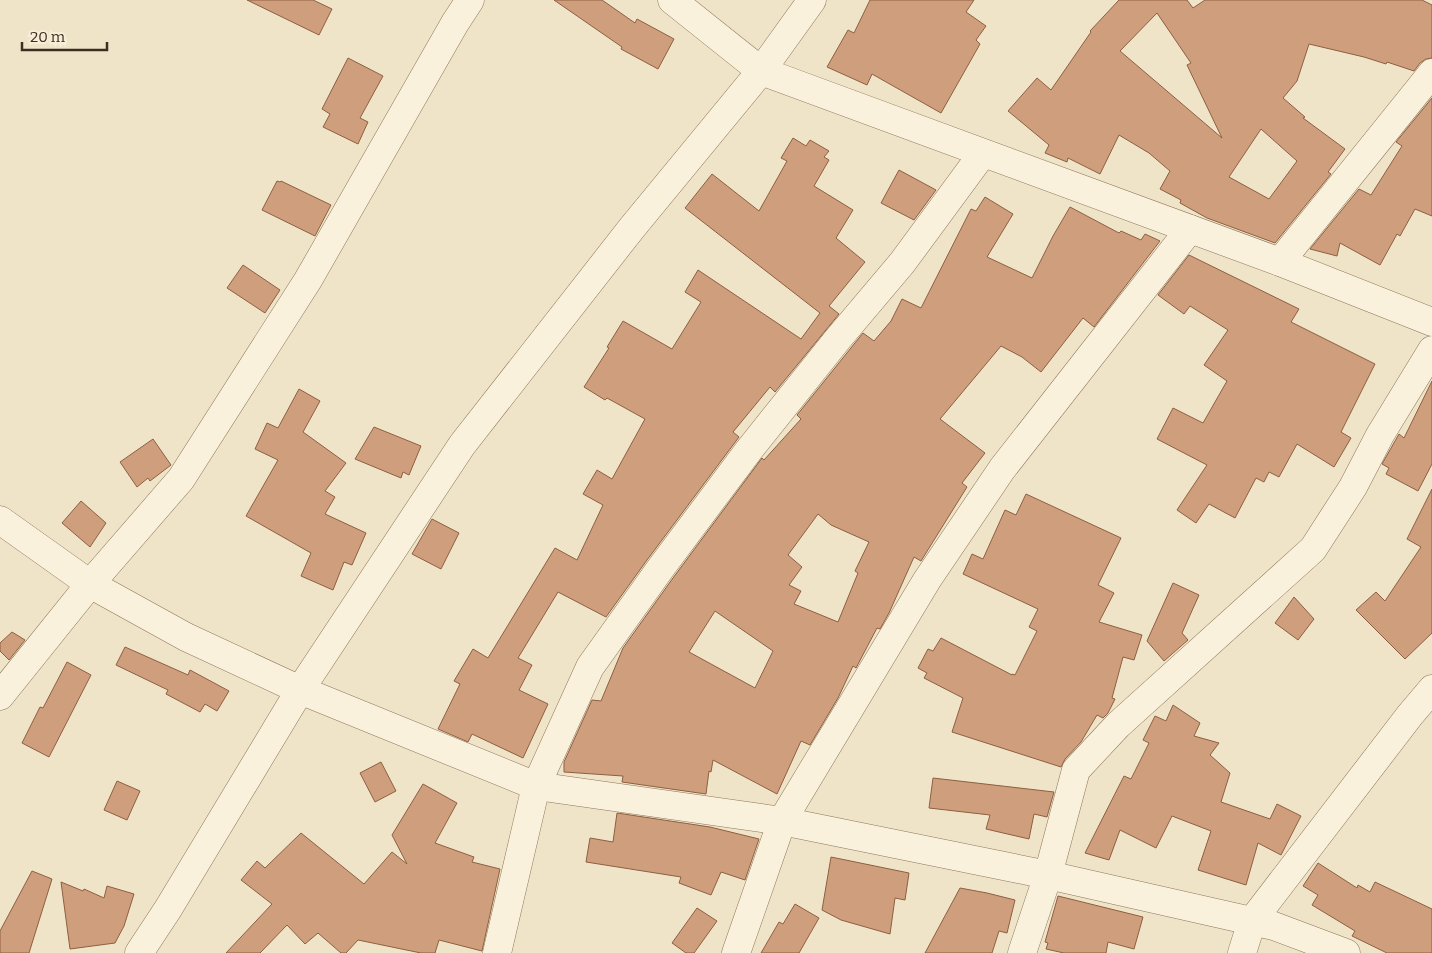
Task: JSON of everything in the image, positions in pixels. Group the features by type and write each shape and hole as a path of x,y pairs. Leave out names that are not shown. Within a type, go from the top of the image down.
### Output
{"street":[{"path":"0,696 90,584 181,479 308,280 470,0"},
{"path":"672,0 761,71 1280,262 1432,322"},
{"path":"139,953 300,690 462,445 625,237 761,71 812,0"},
{"path":"1280,262 1432,73"},
{"path":"497,953 536,786 590,668 660,568 749,450 837,340 902,263 983,153"},
{"path":"736,953 782,821 927,580 1002,469 1190,229"},
{"path":"1022,953 1048,875 1076,770 1118,725 1313,549 1353,487 1380,435 1432,350"},
{"path":"0,520 90,584 186,637 300,690 536,786 782,821 1048,875 1274,926 1346,953"},
{"path":"1242,953 1252,921 1432,689"}],"building":[{"path":"247,0 313,0 332,9 319,35"},
{"path":"554,0 602,0 635,23 637,19 674,39 658,69 621,49 622,47"},
{"path":"870,0 974,0 966,12 986,26 976,40 980,44 941,113 872,74 867,85 827,67 848,30 854,33"},
{"path":"1119,0 1187,0 1193,8 1205,0 1422,0 1432,5 1432,58 1420,63 1414,71 1387,62 1386,64 1309,44 1297,81 1283,98 1305,117 1303,118 1345,149 1328,172 1331,174 1275,243 1207,218 1180,203 1181,200 1160,189 1170,171 1149,153 1119,135 1100,174 1068,158 1067,162 1045,153 1049,145 1008,111 1037,78 1051,90 1090,31","holes":["1157,13 1191,63 1187,65 1222,138 1120,51","1261,129 1297,161 1269,199 1229,177"]},
{"path":"348,58 383,76 360,118 368,122 358,144 323,127 330,114 322,109"},
{"path":"1432,98 1432,216 1415,209 1400,236 1397,234 1380,265 1340,243 1337,256 1310,249 1359,189 1371,195 1402,146 1396,142"},
{"path":"793,138 806,146 810,140 829,151 824,157 829,160 814,186 853,210 836,238 865,262 829,306 839,314 775,392 770,387 733,432 739,437 606,617 558,592 518,658 532,665 519,690 548,704 523,758 472,734 468,742 438,729 460,684 454,681 473,649 488,658 555,548 577,560 603,505 583,494 597,470 612,479 645,419 607,398 605,400 584,387 609,348 607,347 623,321 672,349 701,302 685,292 698,270 801,339 820,313 685,208 712,174 759,211 787,161 781,158"},
{"path":"899,170 936,190 914,220 881,203"},
{"path":"277,181 281,181 331,205 315,236 262,210"},
{"path":"985,197 1013,214 987,257 1032,278 1070,207 1119,233 1121,231 1141,240 1145,234 1160,241 1094,327 1083,318 1041,372 1022,357 1001,346 940,419 985,453 962,483 967,487 921,561 914,557 889,613 880,629 877,628 856,668 853,666 838,698 810,745 801,741 777,794 713,760 711,772 709,771 706,794 622,782 623,776 564,772 564,762 592,700 601,701 623,648 673,578 762,458 764,460 801,419 797,415 863,333 874,341 891,321 902,299 921,308 971,209 976,211","holes":["818,514 831,525 869,542 855,571 858,573 838,622 794,604 801,591 789,585 802,567 788,555","715,611 773,651 755,688 689,652"]},
{"path":"1189,255 1299,309 1291,322 1375,364 1341,432 1351,438 1334,467 1297,444 1279,477 1269,472 1264,482 1256,478 1235,518 1209,504 1196,523 1177,510 1207,465 1157,439 1173,408 1203,423 1227,381 1204,365 1228,330 1190,306 1184,314 1158,295"},
{"path":"243,265 280,290 265,313 227,288"},
{"path":"1432,381 1432,464 1418,491 1386,474 1389,468 1382,464 1399,434 1404,438"},
{"path":"299,389 320,401 303,432 346,463 325,491 335,497 325,514 366,533 352,565 344,562 333,590 301,576 311,553 246,516 278,460 255,449 267,423 278,428"},
{"path":"374,427 421,446 409,475 403,472 401,478 355,459"},
{"path":"153,439 171,465 150,481 148,478 137,487 120,462"},
{"path":"1432,489 1432,633 1405,659 1356,610 1376,592 1385,601 1421,547 1407,539"},
{"path":"1026,494 1121,538 1098,585 1114,593 1099,622 1142,635 1134,660 1123,657 1112,698 1115,699 1108,713 1103,718 1097,715 1081,742 1065,759 1061,767 952,732 963,698 924,678 927,673 918,668 928,649 933,651 941,638 1015,675 1037,631 1029,627 1038,609 963,574 972,554 983,559 1005,510 1016,515"},
{"path":"81,501 106,523 90,547 62,523"},
{"path":"432,519 459,533 441,569 412,554"},
{"path":"1173,583 1199,595 1182,633 1188,640 1164,661 1147,641"},
{"path":"1294,597 1314,619 1298,640 1275,623"},
{"path":"12,632 25,640 9,660 0,651 0,643"},
{"path":"125,647 188,675 190,670 229,691 217,711 205,704 200,712 166,694 168,690 116,665"},
{"path":"67,662 91,675 49,757 22,743 40,707 43,708"},
{"path":"1173,705 1200,723 1194,736 1219,743 1210,755 1230,773 1221,802 1270,819 1277,804 1301,816 1281,855 1258,843 1246,885 1198,870 1211,831 1172,816 1156,848 1120,830 1109,860 1085,853 1124,776 1131,779 1149,743 1143,740 1155,716 1166,721"},
{"path":"381,762 396,791 375,802 360,773"},
{"path":"933,778 1054,792 1047,817 1034,814 1029,839 986,829 990,815 929,808"},
{"path":"117,781 140,791 127,820 104,810"},
{"path":"423,784 457,803 435,843 474,857 472,862 500,869 482,951 439,940 435,953 421,953 358,940 346,953 341,953 318,933 305,944 287,925 260,953 226,953 272,904 241,880 257,861 265,868 301,833 364,884 392,852 407,864 392,835"},
{"path":"617,813 710,827 759,839 745,880 721,872 711,895 679,883 681,877 586,862 590,838 613,842"},
{"path":"831,857 909,873 905,900 895,898 890,934 841,920 822,910"},
{"path":"1318,863 1357,888 1358,885 1370,892 1375,882 1432,909 1432,953 1387,953 1352,936 1355,931 1312,905 1318,895 1303,886"},
{"path":"32,871 52,879 29,953 0,953 0,931"},
{"path":"61,882 104,898 107,886 134,894 124,926 115,943 70,949"},
{"path":"960,888 1015,900 1007,933 999,931 992,953 925,953"},
{"path":"1058,896 1143,917 1134,949 1108,942 1106,953 1064,953 1046,949 1048,943 1045,942"},
{"path":"795,904 819,918 799,953 761,953 779,922 783,924"},
{"path":"697,908 717,921 694,953 686,953 672,943"}]}
